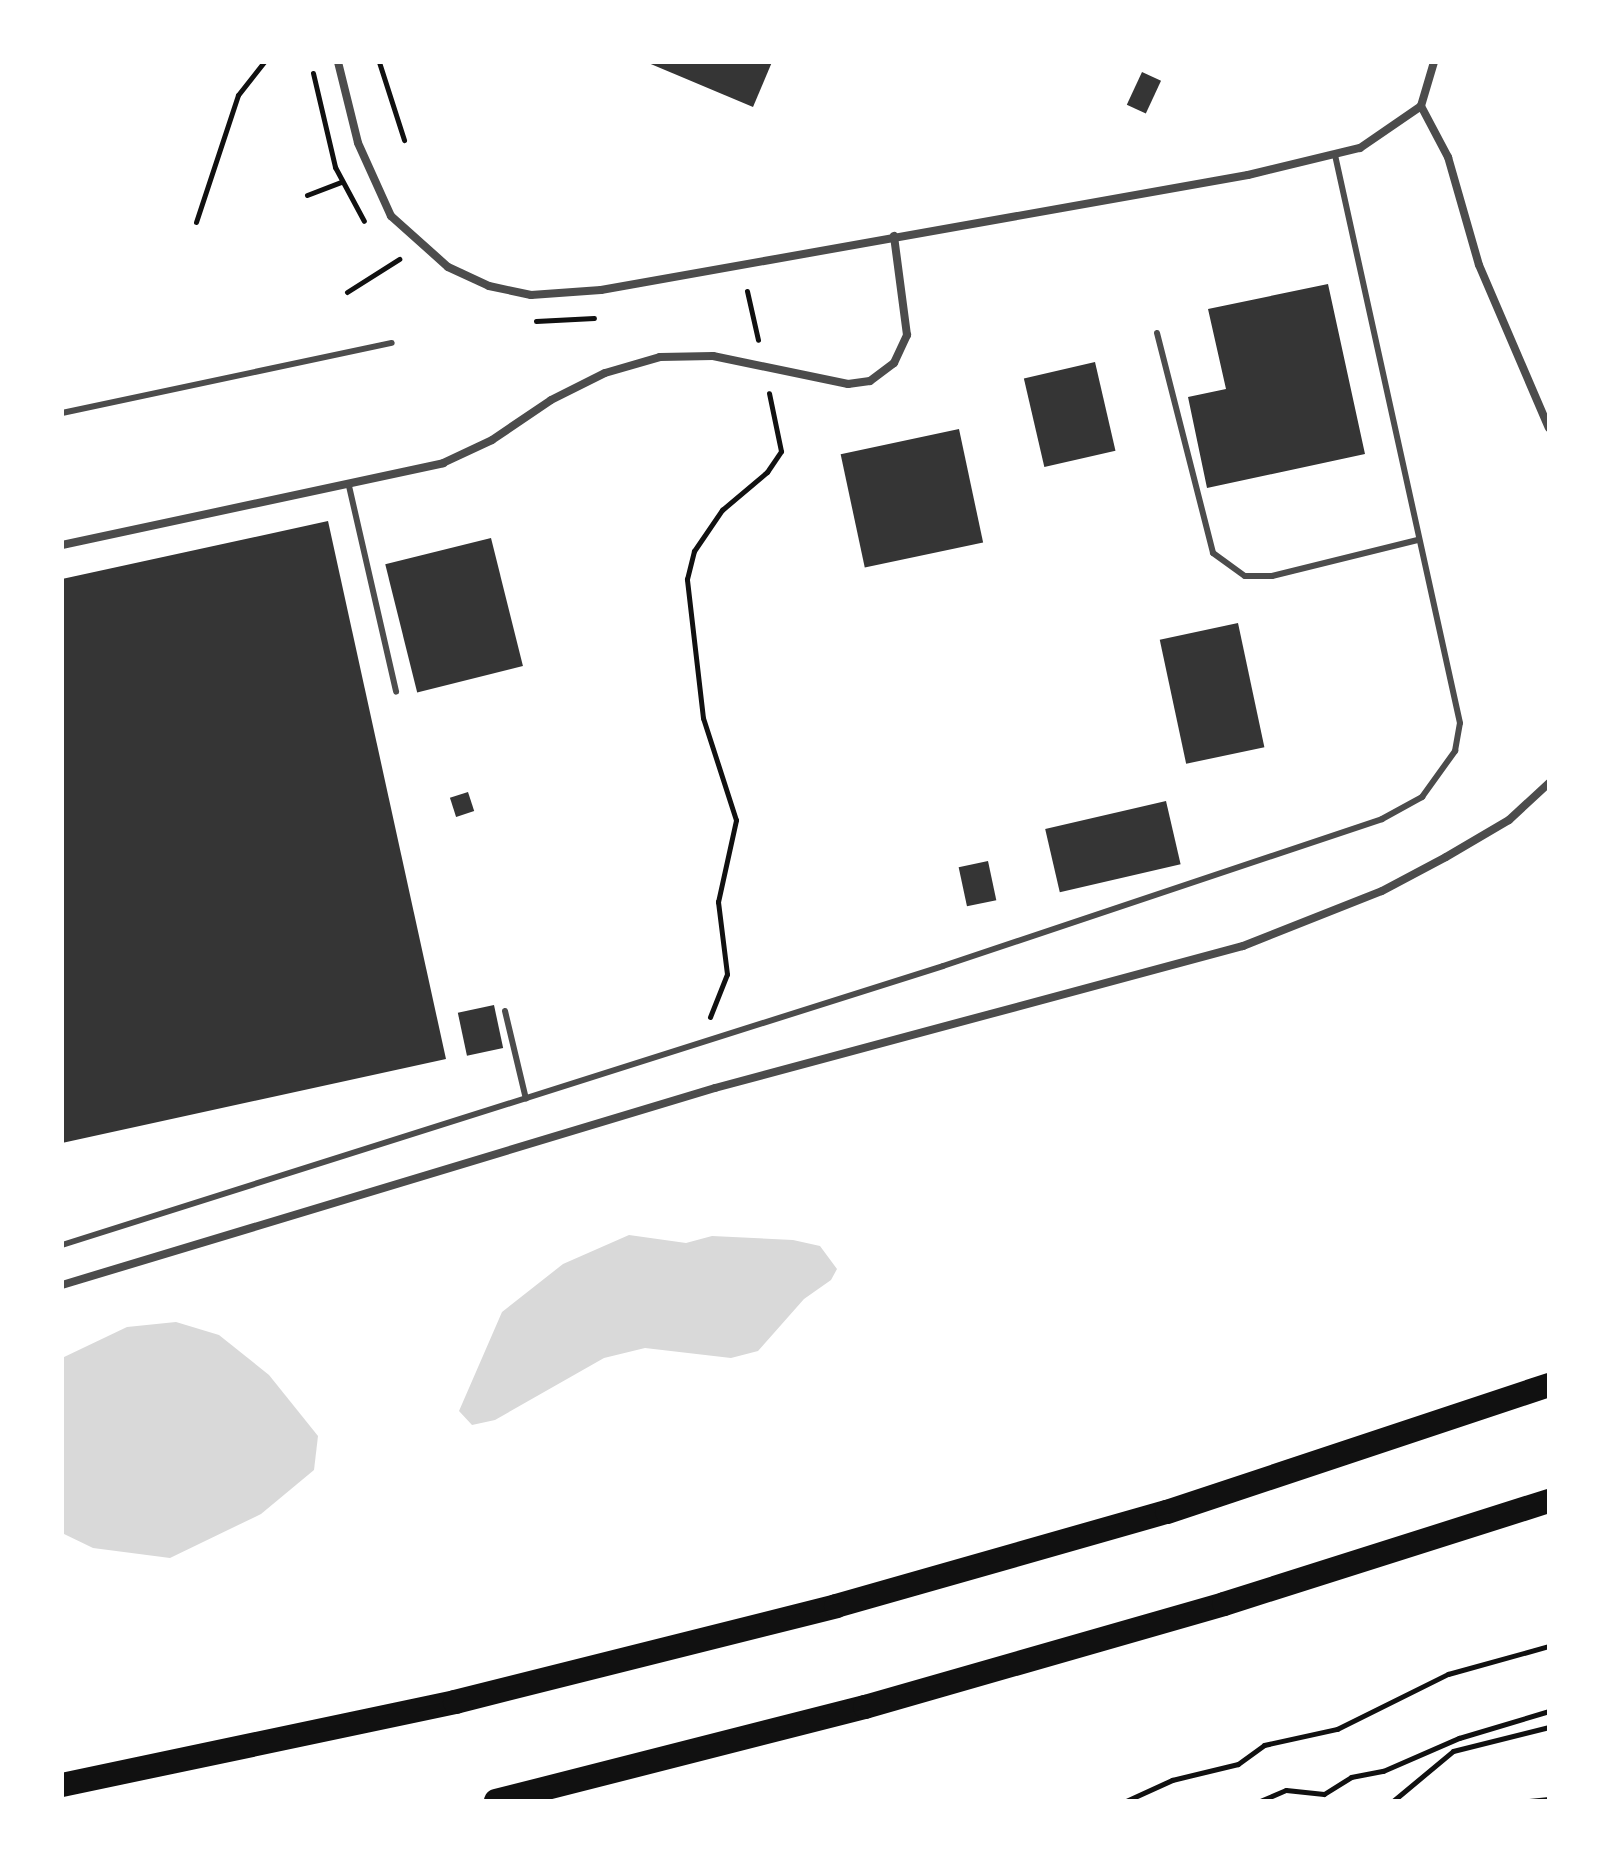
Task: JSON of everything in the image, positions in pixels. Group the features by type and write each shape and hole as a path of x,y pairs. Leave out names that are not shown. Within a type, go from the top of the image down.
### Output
{"highway":[{"path":"62,1785 455,1702 836,1606 1167,1512 1549,1385"},
{"path":"496,1801 865,1707 1224,1604 1549,1501"}],"street":[{"path":"338,62 358,143 391,216 448,267 489,286 531,295 601,290 1335,155 1360,148 1421,106 1434,62"},
{"path":"1421,106 1448,157 1479,265 1549,428"},
{"path":"62,545 349,486 443,463 492,440 551,400 640,361 697,354 762,364 848,384 882,376 902,351 907,335 894,236"},
{"path":"62,1285 728,1084 1243,946 1382,891 1446,857 1509,820 1549,783"}],"lane":[{"path":"62,1245 704,1043 1367,824 1422,797 1455,751 1460,723 1335,155"},
{"path":"1157,333 1213,553 1245,576 1272,576 1418,540"},
{"path":"62,413 392,343"},
{"path":"349,486 396,692"},
{"path":"505,1011 526,1099"}],"path":[{"path":"196,222 238,95 264,62"},
{"path":"379,62 404,140"},
{"path":"307,195 341,182"},
{"path":"347,292 399,259"},
{"path":"704,1043 727,974 718,902 736,820 703,718 687,579 694,551 717,517 767,472 781,451 747,291"},
{"path":"1126,1801 1172,1780 1238,1764 1264,1745 1337,1729 1448,1674 1549,1646"},
{"path":"1260,1801 1286,1790 1324,1794 1351,1777 1403,1765 1459,1738 1549,1711"},
{"path":"1393,1801 1453,1751 1549,1727"},
{"path":"1529,1801 1549,1799"}],"shaded area":[{"path":"629,1235 686,1243 712,1236 793,1240 820,1246 837,1269 831,1280 804,1299 758,1351 731,1358 645,1348 604,1358 495,1420 472,1425 459,1411 502,1312 563,1264"},
{"path":"176,1322 219,1335 269,1375 318,1436 314,1470 261,1514 170,1558 93,1548 62,1533 62,1358 127,1327"}],"building":[{"path":"646,62 772,62 753,107"},
{"path":"1142,72 1161,81 1146,114 1127,105"},
{"path":"1328,284 1365,454 1207,488 1188,397 1226,389 1208,309"},
{"path":"1095,362 1115,451 1044,467 1024,378"},
{"path":"959,429 983,542 865,568 841,454"},
{"path":"328,521 446,1059 62,1143 62,579"},
{"path":"491,538 523,666 417,692 385,564"},
{"path":"1238,623 1264,747 1186,764 1160,640"},
{"path":"468,792 474,811 456,817 450,798"},
{"path":"1166,801 1181,864 1060,892 1045,829"},
{"path":"988,861 996,900 967,906 959,867"},
{"path":"494,1005 503,1048 467,1056 458,1013"}]}
